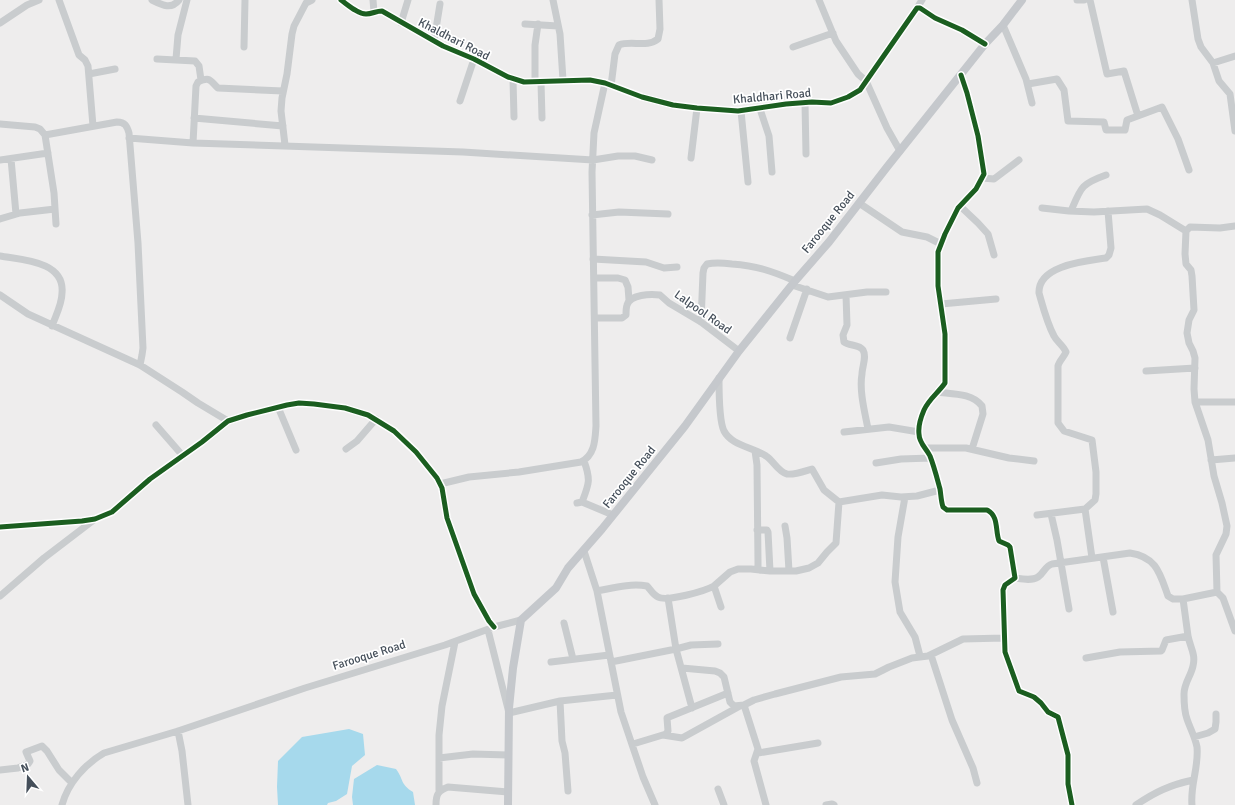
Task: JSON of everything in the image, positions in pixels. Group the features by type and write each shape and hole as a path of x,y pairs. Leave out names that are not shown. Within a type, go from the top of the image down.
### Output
{"main road":[{"name":"Farooque Road","path":"521,620 552,593 568,568 584,551 684,426 739,351 829,242 985,44 1003,25 1022,0"},
{"path":"508,805 509,712 513,668 521,620"}],"street":[{"path":"0,23 37,0"},
{"path":"60,0 78,51 86,62 89,74 93,126"},
{"path":"152,0 173,6 179,0"},
{"path":"176,59 178,35 187,0"},
{"path":"244,47 245,0"},
{"name":"Khaldhari Road","path":"341,0 361,13 369,14 382,11 434,41 474,59 513,80 524,82 590,80 658,102 696,108 741,111 805,103 831,103 848,97 860,90 918,8 922,0"},
{"path":"373,0 374,12"},
{"path":"401,23 408,0"},
{"path":"553,0 561,49 562,80"},
{"path":"440,484 470,477 519,472 581,462 584,461 591,453 595,442 596,419 592,215 594,133 618,46 623,44 651,43 658,39 660,29 659,0"},
{"path":"819,0 836,42 858,74 866,81 887,128 900,151"},
{"path":"1077,0 1084,0"},
{"path":"1090,0 1107,74 1124,72 1138,116"},
{"path":"1192,0 1198,39 1201,47 1213,63 1219,81 1230,94 1235,132"},
{"path":"284,145 281,106 283,91 288,74 294,26 306,1"},
{"path":"434,41 440,4"},
{"path":"918,8 945,23 962,30 985,44"},
{"path":"525,24 558,26"},
{"path":"538,24 535,45 542,118"},
{"path":"1003,25 1028,84 1032,103"},
{"path":"793,47 833,33"},
{"path":"1213,63 1235,56"},
{"path":"157,59 190,60 197,62 201,80"},
{"path":"460,101 474,59"},
{"path":"89,74 115,69"},
{"path":"961,75 978,136 984,174 976,189 960,206 953,217 938,252 938,286 945,334 945,383 932,397 924,410 919,432 920,440 931,458 943,507 947,510 987,510 992,514 995,518 999,541 1010,547 1015,578"},
{"path":"1028,84 1057,79 1064,90 1068,121 1104,122 1106,130 1125,130 1127,120 1162,107 1178,139 1189,170"},
{"path":"201,80 212,81 218,88 283,91"},
{"path":"193,143 196,86 201,80"},
{"path":"513,80 514,117"},
{"path":"805,103 806,154"},
{"path":"691,158 696,108"},
{"path":"760,109 769,136 772,172"},
{"path":"741,111 748,182"},
{"path":"194,118 283,126"},
{"path":"45,135 122,122 127,125 138,243 142,348 140,365"},
{"path":"0,124 34,127 40,129 45,135 56,224"},
{"path":"129,138 193,143 463,152 593,160 635,156 652,160"},
{"path":"0,160 48,153"},
{"path":"11,159 16,214"},
{"path":"982,178 994,179 1019,160"},
{"path":"1071,211 1081,188 1088,182 1106,175"},
{"path":"859,203 902,232 927,236 941,244"},
{"path":"960,206 988,234 994,255"},
{"path":"1042,208 1071,211 1148,209 1160,214 1186,231"},
{"path":"0,219 32,211 55,209"},
{"path":"1037,515 1085,509 1095,500 1096,472 1092,440 1064,431 1058,423 1058,363 1066,352 1062,345 1054,337 1043,306 1039,287 1046,276 1052,271 1077,262 1106,258 1109,255 1111,248 1108,211"},
{"path":"592,215 619,212 668,214"},
{"path":"1235,226 1220,228 1188,228 1186,231 1185,244 1185,260 1192,276 1194,310 1189,320 1187,333 1189,343 1193,351 1196,402 1208,440 1211,460 1227,526 1226,534 1216,555 1217,592 1223,598 1235,631"},
{"path":"0,256 41,264 50,267 56,272 60,279 63,291 52,326"},
{"path":"593,259 646,262 664,268 677,267"},
{"path":"701,322 704,268 708,264 719,262 765,268 807,289 828,296 867,292 886,292"},
{"path":"594,278 618,278 625,280 628,287 629,300 626,305 625,317 595,318"},
{"path":"790,338 807,289"},
{"path":"0,295 28,314 52,326 140,365 198,404 228,421"},
{"name":"Lalpool Road","path":"629,300 638,296 660,295 677,308 701,322 739,351"},
{"path":"846,295 847,325 843,338 846,344 860,347 864,352 865,358 861,379 868,429"},
{"path":"941,304 996,300"},
{"path":"1146,371 1194,368"},
{"path":"719,378 720,404 724,431 729,437 738,443 768,457 785,473 790,474 812,469 824,490 839,502 882,494 905,497 917,496 940,490"},
{"path":"937,392 967,396 974,399 982,406 983,414 972,449"},
{"path":"1196,402 1235,402"},
{"path":"0,596 44,558 95,519 112,512 150,479 202,442 228,421 278,407 299,403 329,405 357,411 376,419 406,441 433,472 440,484 447,518 474,594 489,621 509,712 560,701 618,695"},
{"path":"278,407 296,450"},
{"path":"346,449 357,441 376,419"},
{"path":"156,425 183,456"},
{"path":"844,432 889,427 919,432"},
{"path":"925,448 972,449 993,455 1034,461"},
{"path":"755,450 757,465 758,568 760,570"},
{"path":"876,463 901,459 931,458"},
{"path":"1211,460 1235,458"},
{"path":"584,461 589,474 588,487 580,503 613,515"},
{"path":"905,497 898,537 895,582 900,612 915,637 920,656"},
{"path":"597,591 641,585 647,586 657,597 668,598 698,593 714,586 730,572 738,569 751,568 770,571 789,571 809,568 818,563 836,543 839,502"},
{"path":"1085,509 1092,558"},
{"path":"1051,514 1069,609"},
{"path":"0,527 95,519"},
{"path":"785,526 789,571"},
{"path":"1227,526 1235,527"},
{"path":"757,530 767,530 768,532 770,571"},
{"path":"584,551 597,591 625,726 633,744 643,777 655,805"},
{"path":"1015,578 1022,580 1039,577 1049,565 1130,553 1144,557 1156,567 1160,572 1168,596 1173,599 1183,599 1217,592"},
{"path":"1103,557 1113,612"},
{"path":"1015,578 1005,585 1003,590 1005,652 1019,691 1038,700 1048,712 1058,716 1068,755 1068,784 1072,805"},
{"path":"714,586 721,607"},
{"path":"668,598 676,649 692,708"},
{"path":"1183,599 1188,636 1194,651 1194,665 1185,683 1184,700 1186,717 1197,749 1191,792 1192,805"},
{"name":"Farooque Road","path":"72,783 89,764 104,753 178,731 304,688 455,642 521,620"},
{"path":"564,623 573,659"},
{"path":"1086,658 1120,652 1161,651 1166,640 1188,636"},
{"path":"663,735 682,738 754,700 841,677 875,674 912,658 931,655 945,647 963,640 1004,638"},
{"path":"436,805 437,793 439,790 439,735 442,706 455,642"},
{"path":"551,662 573,659 610,658 676,649 691,645 718,644"},
{"path":"931,655 952,720 973,768 977,783"},
{"path":"682,668 715,671 720,673 724,677 730,702 734,706 742,705"},
{"path":"633,744 666,734 668,731 669,716 728,693"},
{"path":"560,701 562,741 565,753 568,791"},
{"path":"742,705 758,749 758,753 755,756 754,761 766,805"},
{"path":"1194,737 1208,733 1215,729 1216,714"},
{"path":"178,731 182,751 188,805"},
{"path":"758,753 818,743"},
{"path":"0,770 23,767 30,762 26,754 27,752 40,746 46,750 59,770 72,783 62,805"},
{"path":"439,758 473,754 508,755"},
{"path":"1136,805 1167,787 1193,780"},
{"path":"439,790 448,787 508,792"},
{"path":"718,789 724,805"},
{"path":"826,805 834,805"}],"water":[{"path":"349,729 363,734 365,755 352,766 347,794 336,801 328,803 327,805 278,805 278,761 302,737"},
{"path":"377,765 396,769 404,784 413,792 415,805 353,805 352,797 354,779"}],"cycle path":[{"path":"341,0 363,14 382,11 443,46 474,59 508,77 524,82 590,80 605,83 642,97 673,105 738,111 786,104 812,102 831,103 848,97 860,90 917,8 920,8 935,18 962,30 985,44"},
{"path":"961,75 978,136 984,174 976,189 958,208 938,252 938,286 945,334 945,383 924,410 919,425 919,437 933,464 943,507 947,510 987,510 991,513 995,520 999,541 1010,547 1015,578 1005,585 1003,590 1005,652 1019,691 1034,697 1048,712 1058,717 1068,755 1068,784 1072,805"},
{"path":"0,527 82,521 95,519 112,512 150,479 202,442 228,421 299,403 345,408 368,415 394,431 416,452 437,478 442,488 447,518 474,594 494,627"}]}
